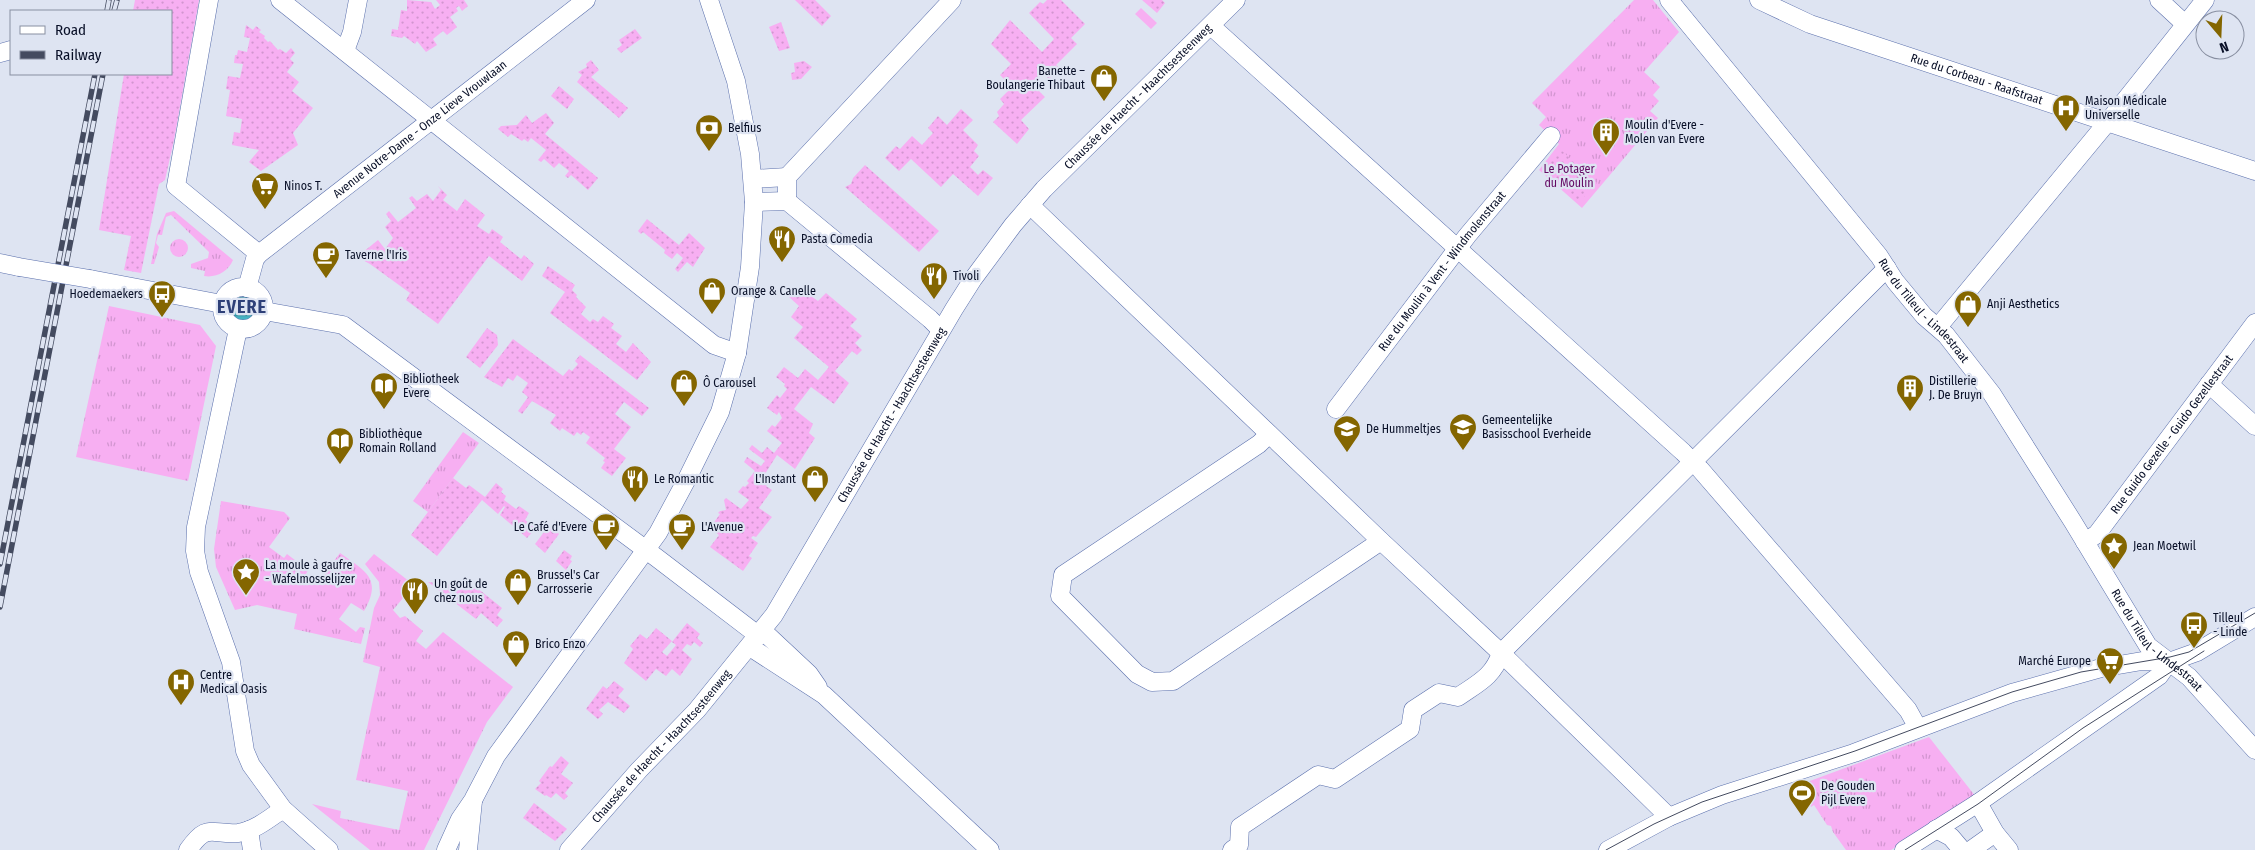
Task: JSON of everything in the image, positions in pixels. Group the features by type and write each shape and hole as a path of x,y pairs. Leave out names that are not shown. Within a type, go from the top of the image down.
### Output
{"street":[{"path":"208,0 176,186 259,254 255,259 247,288"},
{"path":"280,0 714,345 737,353"},
{"path":"345,51 352,32 358,0"},
{"name":"Avenue Notre-Dame - Onze Lieve Vrouwlaan","path":"259,254 586,0"},
{"path":"446,850 460,819 473,800 496,756 658,533 720,412 737,353 750,267 754,202 753,179 736,81 709,0"},
{"path":"787,201 788,177 952,0"},
{"name":"Chaussée de Haecht - Haachtsesteenweg","path":"569,850 639,770 698,710 757,638 815,548 972,279 1030,205 1236,0"},
{"name":"Rue du Tilleul - Lindestraat","path":"1669,0 1762,116 1779,132 1924,316 1946,335 1992,394 2148,646 2189,677 2255,750"},
{"name":"Rue du Corbeau - Raafstraat","path":"1759,0 1810,24 2092,119 2108,122 2255,171"},
{"path":"2160,0 2185,24"},
{"path":"1938,327 2108,122 2205,0"},
{"path":"1211,26 1692,461 1908,710 1918,728"},
{"name":"Rue du Moulin à Vent - Windmolenstraat","path":"1336,409 1458,249 1551,136"},
{"path":"753,179 788,177"},
{"path":"754,202 787,201 941,330"},
{"path":"1030,205 1381,541 1501,653 1669,817"},
{"path":"0,263 222,304"},
{"path":"1232,850 1238,846 1240,827 1318,775 1335,779 1410,729 1413,710 1439,692 1458,697 1483,680 1496,668 1501,653 1887,268"},
{"path":"237,288 247,288 258,293 262,300 264,311 260,320 255,325 238,329 228,323 223,316 222,304 226,295 231,291 237,288"},
{"path":"264,311 343,325 645,549 757,638 824,695 990,850"},
{"name":"Rue Guido Gezelle - Guido Gezellestraat","path":"2085,542 2097,534 2255,323"},
{"path":"238,329 196,528 195,551 199,572 231,662 245,751 256,773 283,809 329,850"},
{"path":"2209,384 2255,426"},
{"path":"1269,434 1259,444 1063,575 1060,596 1137,674 1152,682 1173,681 1381,541"},
{"path":"1608,850 1669,817 1722,795 1854,752 2012,692 2081,672 2142,661 2169,662 2197,652 2255,618"},
{"path":"1904,850 1978,803 2160,676 2169,662"},
{"path":"468,850 473,800"},
{"path":"1978,803 1994,833 2009,850"},
{"path":"188,850 201,833 213,830 238,833 249,830 283,809"},
{"path":"1936,829 1952,837 1962,850"},
{"path":"249,830 252,850"},
{"path":"1971,850 1994,833"}],"green space":[{"path":"135,0 199,0 174,140 165,180 159,184 141,273 124,270 131,236 99,230 124,75 172,75 172,10 133,10"},
{"path":"407,0 431,2 435,9 440,5 436,0 464,0 468,6 462,11 459,6 456,8 458,11 450,17 457,27 447,35 443,31 433,39 437,45 426,52 417,41 415,44 404,36 402,38 391,36 392,29 398,30 401,10 407,11"},
{"path":"795,0 815,0 831,16 822,26"},
{"path":"1047,0 1061,0 1085,24 1071,38 1077,44 1056,65 1060,68 1049,79 1043,73 1032,84 1045,97 1021,120 1029,129 1017,144 993,122 999,116 997,112 1004,104 1000,99 1012,87 1000,75 1011,64 991,44 1010,20 1042,52 1054,39 1029,13 1040,2 1043,4"},
{"path":"1142,0 1162,0 1165,3 1157,13"},
{"path":"1634,0 1653,0 1679,32 1644,72 1660,87 1653,95 1659,101 1650,111 1658,118 1582,208 1539,170 1559,144 1539,125 1546,117 1532,103"},
{"path":"1141,8 1157,23 1151,29 1135,14"},
{"path":"781,22 790,48 779,51 769,27"},
{"path":"246,25 253,30 256,26 261,30 259,32 265,36 264,38 268,42 270,41 278,50 280,49 286,53 291,48 295,53 290,59 294,63 287,72 299,82 292,91 313,108 293,133 298,145 261,171 249,162 259,150 232,145 234,132 240,133 242,119 226,116 230,90 226,89 228,76 240,78 243,64 234,63 235,55 237,55 238,50 247,52 250,38 244,37"},
{"path":"635,29 642,38 621,53 617,49 622,45 619,40"},
{"path":"591,60 599,70 591,77 628,108 619,118 577,82 582,75 578,72 587,67 586,64"},
{"path":"804,61 812,67 801,79 792,80 791,73 795,72 794,63"},
{"path":"559,86 574,99 567,109 551,96"},
{"path":"961,109 973,120 963,130 978,145 974,151 979,156 970,167 978,175 983,170 993,178 978,196 953,174 941,187 911,159 899,171 885,158 896,146 900,149 912,136 922,145 933,133 928,128 938,116 947,125"},
{"path":"546,113 554,123 545,134 598,178 588,190 571,175 568,178 565,176 569,171 559,163 554,168 544,159 541,162 538,160 546,150 531,138 528,142 524,139 522,141 511,134 508,137 498,129 501,126 517,125 526,115 532,123"},
{"name":"Le Potager du Moulin","path":"1560,149 1597,183 1578,203 1541,169"},
{"path":"865,165 939,231 919,252 845,187 851,184 853,178"},
{"path":"438,186 447,195 443,200 457,211 465,199 485,215 477,226 489,234 492,229 503,237 500,242 521,259 524,255 534,264 522,281 489,256 438,324 406,300 410,293 370,264 357,257 378,240 385,249 393,238 385,227 391,221 386,214 389,211 398,222 416,208 409,198 412,196 417,201 427,194 433,201 441,190"},
{"path":"174,211 233,260 225,271 213,276 204,276 205,271 191,268 191,264 208,258 209,252 171,215 166,217 162,235 158,235 156,243 159,247 154,264 151,264 157,234 166,213"},
{"path":"647,219 679,245 689,233 705,248 693,267 687,262 678,272 675,269 683,258 677,253 672,259 664,253 665,250 643,232 641,234 638,231"},
{"path":"179,239 185,242 188,248 185,254 179,257 173,254 170,248 173,242"},
{"path":"548,266 575,285 572,290 586,307 581,314 590,322 593,319 598,322 603,316 614,324 611,328 622,336 616,344 626,352 633,343 651,362 637,380 550,313 565,292 542,276"},
{"path":"798,287 818,301 826,293 857,319 850,326 862,336 855,343 862,350 857,355 852,351 835,371 849,383 834,404 811,387 794,409 813,424 809,433 815,438 795,469 777,455 763,477 769,482 766,486 772,490 759,508 772,517 756,537 753,536 751,538 758,543 749,556 752,558 743,571 710,547 719,535 710,528 720,514 718,513 726,510 724,500 726,498 741,509 749,500 738,492 749,483 747,481 755,471 744,462 747,457 761,466 765,461 749,449 752,445 762,453 767,447 774,453 782,443 767,431 772,425 775,427 782,418 779,412 777,415 767,408 777,395 780,398 787,389 784,386 785,384 776,377 784,367 798,378 805,369 818,380 829,367 794,338 803,327 791,317 799,306 789,297"},
{"path":"109,306 200,325 216,346 188,481 76,457"},
{"path":"487,328 497,335 498,345 480,368 466,357"},
{"path":"513,339 563,376 569,369 572,371 578,364 575,361 580,355 649,408 642,416 624,402 615,414 631,427 614,449 626,458 612,476 601,468 605,458 586,443 590,437 583,432 581,435 577,432 574,436 562,428 560,431 550,423 556,415 532,401 522,414 518,411 528,397 522,392 528,383 517,375 513,381 508,378 502,387 484,377"},
{"path":"463,432 479,443 428,512 413,501"},
{"path":"453,478 466,488 469,485 485,497 496,483 503,489 501,492 506,496 504,500 516,509 519,506 529,513 525,520 536,528 527,538 500,515 504,506 498,514 482,500 437,556 411,535"},
{"path":"221,501 284,512 290,518 269,547 284,558 287,554 308,570 306,574 317,583 340,553 364,571 371,583 372,591 364,611 351,603 339,619 356,632 360,627 365,628 361,644 294,629 297,614 257,605 235,610 216,567 214,549"},
{"path":"551,526 559,534 545,553 535,544 547,528 549,529"},
{"path":"564,550 572,556 570,560 572,561 566,570 556,561"},
{"path":"374,554 414,585 393,610 400,618 405,616 423,631 416,641 426,649 443,632 513,687 487,722 424,850 370,850 312,804 341,811 340,818 399,830 408,791 356,780 380,667 363,662 374,608 380,595 379,582 365,564"},
{"path":"428,582 476,587 502,608 497,615 503,620 497,627 481,613 476,619"},
{"path":"687,623 700,634 697,638 703,643 700,647 694,642 691,646 687,644 682,650 692,659 680,676 672,669 666,676 656,669 646,681 624,663 633,649 630,646 640,634 647,639 656,628 672,641 662,652 667,656 676,645 672,642"},
{"path":"614,681 624,689 618,696 630,706 624,713 608,702 599,710 603,714 598,719 586,709 603,686 607,689"},
{"path":"1929,737 1976,797 1891,850 1846,850 1831,826 1827,825 1814,805 1811,807 1799,785"},
{"path":"561,756 569,763 561,774 573,783 565,793 568,796 564,800 556,793 551,798 535,789 541,783 539,781 550,766 552,767"},
{"path":"534,803 567,829 555,841 523,818"}],"water":[{"path":"243,297 252,300 255,309 252,318 243,321 234,318 231,309 234,300"}],"tram line":[{"path":"1606,850 1654,824 1702,802 1855,751 2012,692 2081,672 2189,652 2255,613"},
{"path":"1905,850 1978,804 2083,728 2204,651"}],"railway":[{"path":"107,10 109,0"},
{"path":"114,10 117,0"},
{"path":"0,564 95,75"},
{"path":"0,607 103,75"}],"place":[{"name":"Banette – Boulangerie Thibaut","path":"1104,102"},
{"name":"Maison Médicale Universelle","path":"2066,132"},
{"name":"Belfius","path":"709,152"},
{"name":"Moulin d'Evere - Molen van Evere","path":"1606,156"},
{"name":"Ninos T.","path":"265,210"},
{"name":"Pasta Comedia","path":"782,263"},
{"name":"Taverne l'Iris","path":"326,279"},
{"name":"Tivoli","path":"934,300"},
{"name":"Orange & Canelle","path":"712,315"},
{"name":"Hoedemaekers","path":"162,318"},
{"name":"Anji Aesthetics","path":"1968,328"},
{"name":"Ô Carousel","path":"684,407"},
{"name":"Bibliotheek Evere","path":"384,410"},
{"name":"Distillerie J. De Bruyn","path":"1910,412"},
{"name":"Gemeentelijke Basisschool Everheide","path":"1463,451"},
{"name":"De Hummeltjes","path":"1347,453"},
{"name":"Bibliothèque Romain Rolland","path":"340,465"},
{"name":"Le Romantic","path":"635,503"},
{"name":"L'Instant","path":"815,503"},
{"name":"Le Café d'Evere","path":"606,551"},
{"name":"L'Avenue","path":"682,551"},
{"name":"Jean Moetwil","path":"2114,570"},
{"name":"La moule à gaufre - Wafelmosselijzer","path":"246,596"},
{"name":"Brussel's Car Carrosserie","path":"518,606"},
{"name":"Un goût de chez nous","path":"415,615"},
{"name":"Tilleul - Linde","path":"2194,649"},
{"name":"Brico Enzo","path":"516,668"},
{"name":"Marché Europe","path":"2110,685"},
{"name":"Centre Medical Oasis","path":"181,706"},
{"name":"De Gouden Pijl Evere","path":"1802,817"}],"district":[{"name":"EVERE","path":"242,307"}]}
